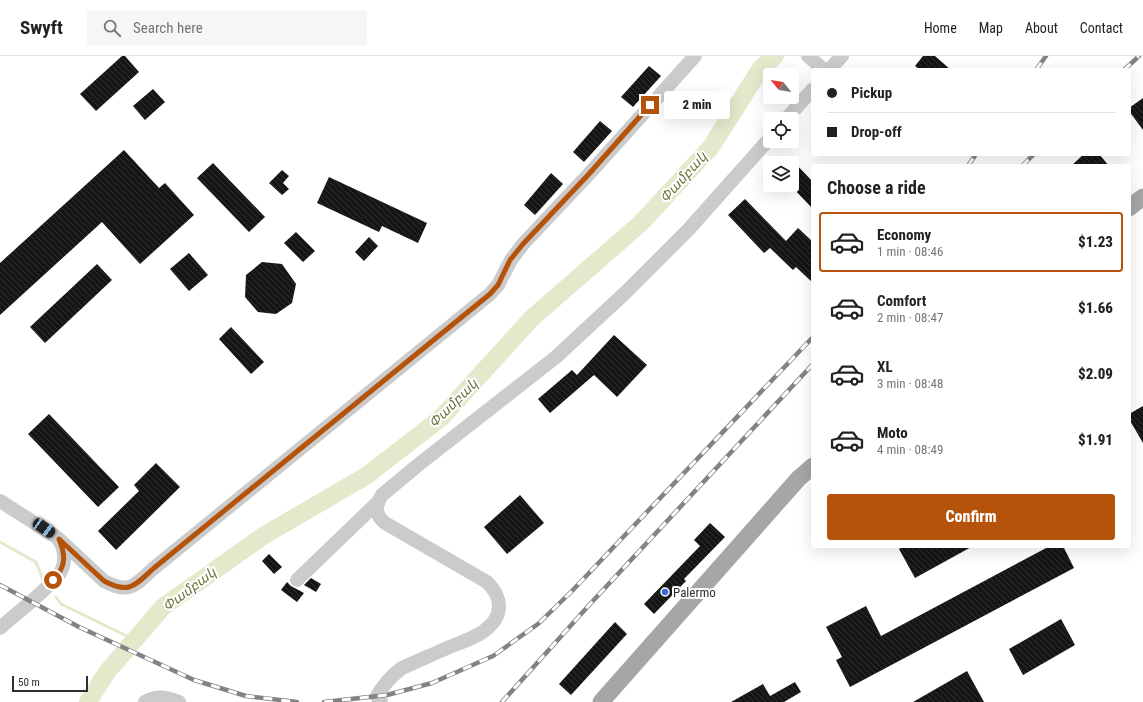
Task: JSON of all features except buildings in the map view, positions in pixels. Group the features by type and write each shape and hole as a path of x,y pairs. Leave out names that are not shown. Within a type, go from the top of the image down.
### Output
{"main road":[{"path":"1131,206 1143,197"},
{"path":"601,702 799,478 811,468"}],"street":[{"path":"0,501 59,539 104,581 113,586 124,588 134,585 490,294 498,285 510,260 523,244 588,175 695,56"},
{"path":"831,68 842,56"},
{"path":"792,112 811,91"},
{"path":"297,580 378,502 392,486 556,357 625,293 690,229 763,146"},
{"path":"378,502 378,514 380,519 487,582 494,588 500,603 495,619 483,632 394,673 387,680 377,696 380,702"},
{"path":"0,628 46,588 60,573 65,556 59,539"},
{"path":"145,702 152,698 160,697 179,702"}],"waterway":[{"name":"Փամբակ","path":"88,702 107,672 163,607 263,536 366,476 441,418 532,318 641,223 711,147 761,68 775,56"},
{"path":"0,542 36,562 43,580"},
{"path":"56,597 61,604 135,640"}],"railway":[{"path":"1037,68 1046,56"},
{"path":"1126,68 1139,56"},
{"path":"969,164 975,156"},
{"path":"1024,164 1032,156"},
{"path":"324,702 387,695 432,683 493,656 538,624 571,592 811,339"},
{"path":"502,702 591,603 811,366"},
{"path":"0,585 79,627 194,680 246,696 297,702"}],"place":[{"name":"Palermo","path":"665,592"}],"route":[{"path":"53,580 60,573 65,556 59,539 104,581 113,586 124,588 134,585 490,294 498,285 510,260 523,244 588,175 650,105"}]}
